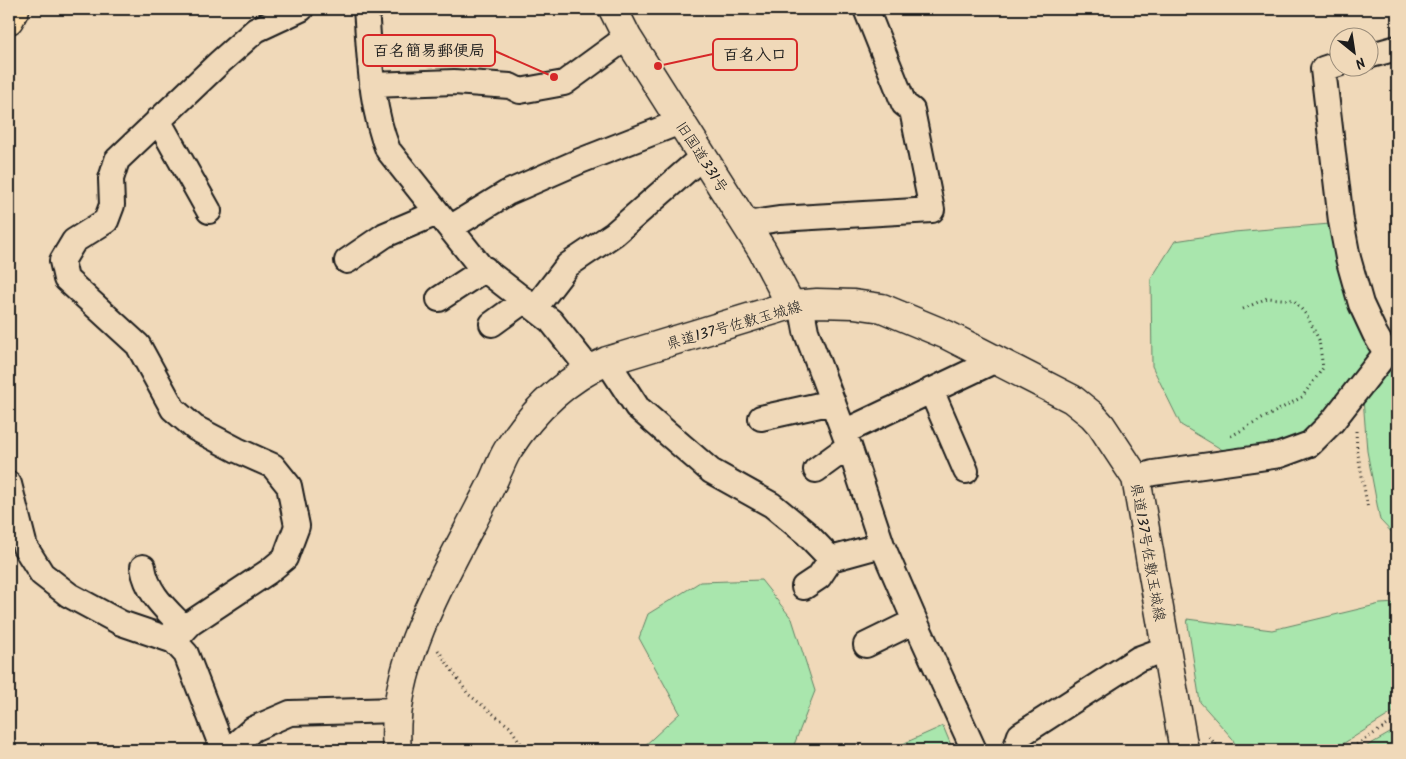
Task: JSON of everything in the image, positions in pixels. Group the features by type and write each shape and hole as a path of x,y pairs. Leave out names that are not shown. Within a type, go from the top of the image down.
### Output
{"highway":[{"path":"9,20 15,9"}],"main road":[{"name":"旧国道331号","path":"613,9 627,37 796,305"},
{"name":"県道137号佐敷玉城線","path":"397,750 397,710 401,687 422,622 508,449 543,405 572,380 598,365 796,305 817,302 882,308 947,335 1072,399 1092,415 1108,435 1136,478 1184,750"}],"street":[{"path":"179,635 191,623 268,572 285,558 296,526 289,486 273,466 195,428 173,409 138,345 66,279 62,261 74,241 106,221 112,205 111,179 117,160 256,30 301,9"},
{"path":"366,9 372,85 380,131 388,150 480,266 551,321 598,365 637,407 712,472 772,505 806,533 831,559"},
{"path":"746,224 779,219 932,210 912,110 904,104 866,9"},
{"path":"372,85 454,82 510,86 520,91 564,83 627,37"},
{"path":"1378,53 1397,48"},
{"path":"1136,478 1153,473 1280,455 1310,444 1332,422 1386,353 1361,304 1348,258 1341,222 1323,68 1328,67"},
{"path":"158,120 210,211"},
{"path":"348,261 385,235 443,220 580,161 680,122"},
{"path":"492,324 530,304 568,265 614,234 702,158"},
{"path":"439,299 485,269"},
{"path":"796,305 833,402 882,545 974,750"},
{"path":"816,470 846,439 931,390 996,360"},
{"path":"931,390 966,471"},
{"path":"761,418 833,402"},
{"path":"9,484 25,547 42,574 69,595 121,623 179,635"},
{"path":"804,587 819,577 831,559 882,545"},
{"path":"143,567 145,581 179,635 223,750"},
{"path":"866,645 915,621"},
{"path":"1015,750 1020,735 1138,659 1165,649"},
{"path":"229,750 253,729 290,713 397,710"}],"path":[{"path":"1226,440 1302,397 1323,368 1319,340 1307,316 1294,300 1267,298 1243,309"},
{"path":"1355,392 1357,449 1368,509"},
{"path":"418,635 440,651 468,694 510,727 525,750"},
{"path":"1348,750 1397,719"}],"green space":[{"path":"1330,224 1373,351 1309,436 1279,446 1226,452 1181,425 1152,366 1151,279 1175,241 1234,232"},
{"path":"1391,370 1397,374 1397,538 1380,520 1367,451 1363,398"},
{"path":"761,580 792,619 815,691 792,750 642,750 680,713 639,638 648,614 700,582"},
{"path":"1397,603 1397,710 1333,750 1238,750 1232,738 1200,702 1187,619 1272,630 1380,604"},
{"path":"943,726 953,750 889,750"},
{"path":"1397,729 1397,750 1360,750 1362,749"}],"place":[{"name":"百名入口","path":"658,66"},
{"name":"百名簡易郵便局","path":"554,77"}]}
